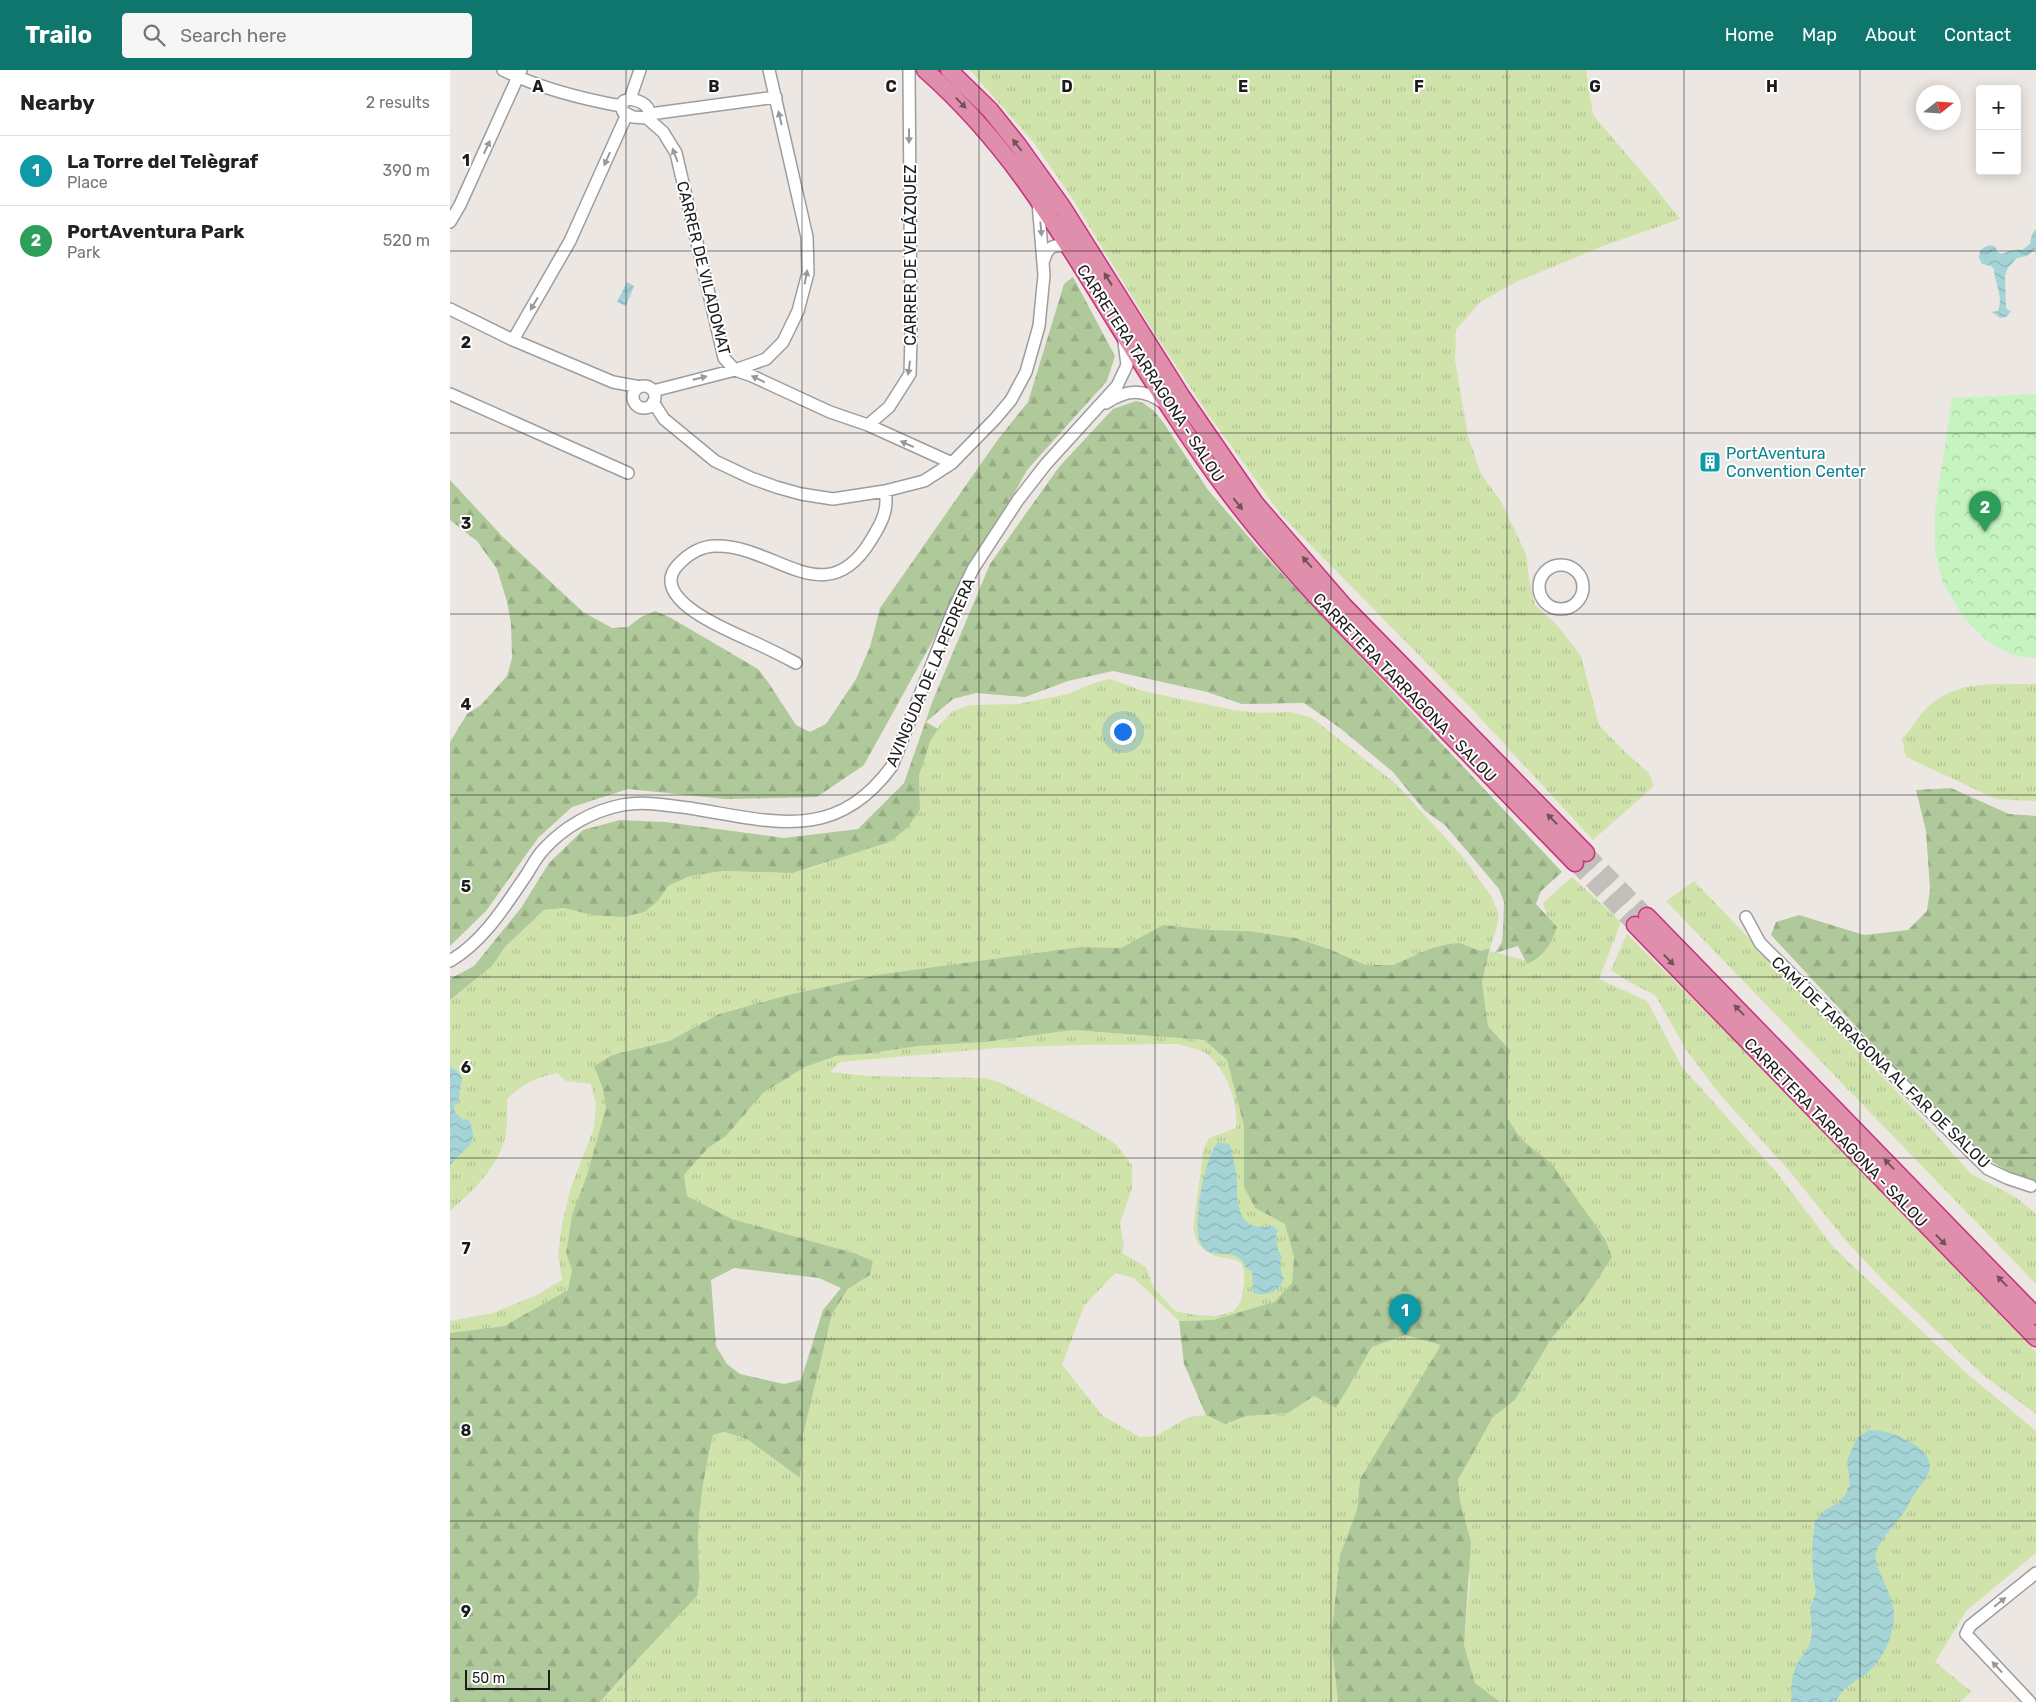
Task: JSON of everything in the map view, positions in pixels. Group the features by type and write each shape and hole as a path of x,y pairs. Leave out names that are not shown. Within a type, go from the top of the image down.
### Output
{"highway":[{"name":"CARRETERA TARRAGONA - SALOU","path":"925,70 958,100 992,138 1038,198 1169,407 1218,478 1255,527 1321,600 1580,858 1344,606 1256,502 1182,397 1063,208 1018,145 990,110 949,70"},
{"path":"960,70 968,78 990,110"},
{"name":"CARRETERA TARRAGONA - SALOU","path":"2036,1316 1641,921 2036,1338"}],"street":[{"path":"503,70 520,74 600,102 626,106 640,118 776,97"},
{"path":"514,340 570,241 640,70"},
{"path":"640,387 635,391 633,397 635,404 766,359 783,342 798,311 808,273 807,237 770,70"},
{"name":"CARRER DE VELÁZQUEZ","path":"868,425 889,407 910,374 909,70"},
{"path":"450,222 460,205 520,74"},
{"name":"CARRER DE VILADOMAT","path":"626,106 644,104 649,109 648,116 662,132 676,153 724,358 735,370 752,376 815,406 868,425 952,463"},
{"path":"450,309 514,340 613,382 640,387 646,386 658,418 664,419 715,461 751,478 776,487 815,497 833,498 885,491 924,481 952,463 1011,400 1026,372 1039,326 1044,262 1038,198"},
{"path":"1044,262 1047,251 1052,246 1069,247"},
{"name":"AVINGUDA DE LA PEDRERA","path":"450,961 473,945 488,929 543,850 562,832 580,820 600,812 621,805 662,804 771,821 798,822 822,818 846,809 864,797 880,782 892,766 952,613 973,569 1018,500 1046,464 1117,386 1123,376 1127,365 1122,332"},
{"path":"613,382 626,394 633,397"},
{"name":"AVINGUDA DE LA PEDRERA","path":"1087,418 1116,397 1133,391 1151,396 1169,407"},
{"path":"450,394 628,473"},
{"path":"796,662 709,622 693,611 674,592 670,582 671,573 681,561 696,550 714,546 736,548 818,576 832,575 852,564 861,556 882,520 888,503 885,491"},
{"name":"CAMÍ DE TARRAGONA AL FAR DE SALOU","path":"1746,917 1760,943 1988,1169 2031,1186"},
{"path":"2030,1702 1966,1634 1970,1626 2035,1575"}],"green space":[{"path":"970,70 1586,70 1593,115 1680,219 1603,246 1516,282 1480,302 1456,330 1455,360 1468,436 1481,474 1501,501 1526,554 1535,605 1557,625 1581,656 1599,725 1649,773 1654,786 1593,840 1471,708 1282,516 1208,414 1155,334 1072,198 1034,143"},
{"path":"1073,277 1115,356 1107,381 1027,470 864,765 817,797 725,799 628,789 572,807 538,838 486,911 450,946 450,742 467,714 481,705 507,676 512,658 511,623 497,569 477,541 450,520 450,480 503,537 583,612 612,628 628,627 641,617 655,611 671,618 758,669 796,725 810,732 826,724 856,679 870,647 880,608 999,438 1028,402 1064,284"},
{"path":"2036,394 2036,658 2015,656 1988,642 1963,617 1943,583 1935,553 1935,511 1952,398"},
{"path":"1136,401 1143,403 1154,411 1208,490 1260,550 1562,872 1541,891 1536,904 1557,927 1550,944 1543,953 1527,964 1518,946 1495,953 1502,942 1503,929 1504,902 1499,889 1445,825 1425,811 1393,772 1340,728 1304,703 1242,704 1207,692 1113,671 1068,681 1025,697 976,693 953,699 926,722 938,729 930,742 919,776 920,810 907,828 889,842 793,873 723,871 690,876 668,886 658,901 644,912 623,917 592,915 564,908 544,910 505,947 492,966 450,1000 450,979 474,966 521,908 549,863 583,830 620,820 665,822 784,838 858,829 904,783 933,700 990,564 1059,467 1113,409"},
{"path":"1110,679 1143,691 1233,710 1260,713 1291,712 1312,718 1395,783 1463,857 1491,896 1499,915 1490,948 1480,951 1460,943 1429,949 1393,965 1366,965 1329,949 1296,938 1249,931 1211,930 1163,925 1121,948 1081,947 883,974 788,995 719,1014 669,1041 612,1055 594,1066 603,1089 607,1108 587,1175 572,1215 566,1253 572,1270 568,1290 504,1326 450,1333 450,1321 493,1313 537,1295 562,1280 558,1255 562,1224 571,1187 594,1128 596,1105 591,1084 566,1081 557,1073 536,1079 519,1089 507,1099 505,1137 495,1162 474,1188 450,1211 450,1000 492,966 505,947 544,910 564,908 592,915 658,901 668,886 690,876 723,871 793,873 847,855 920,810 919,776 930,742 941,723 953,711 970,705 1018,704 1068,694 1094,683"},
{"path":"2036,684 2036,801 1996,799 1906,757 1902,739 1925,710 1940,697 1966,687 1980,685"},
{"path":"1951,788 2009,814 2036,816 2036,1188 1984,1157 1907,1081 1771,935 1776,922 1799,915 1864,935 1908,930 1927,911 1930,889 1926,831 1916,790"},
{"path":"1572,877 1621,922 1599,979 1647,1001 1682,1067 1778,1174 1834,1248 1964,1371 2036,1431 2036,1553 1967,1610 1935,1662 1972,1692 1959,1702 1500,1702 1475,1683 1464,1645 1470,1579 1457,1480 1493,1417 1515,1400 1551,1339 1584,1300 1552,1164 1522,1140 1507,1118 1509,1049 1488,1026 1482,982 1490,951 1524,960 1553,931 1543,903"},
{"path":"1694,881 1921,1117 1971,1174 2017,1198 2036,1214 2036,1284 1666,901"},
{"path":"1163,925 1211,930 1249,931 1296,938 1329,949 1366,965 1393,965 1429,949 1449,944 1460,943 1480,951 1490,948 1482,982 1488,1026 1509,1049 1507,1118 1522,1140 1552,1164 1605,1239 1612,1257 1584,1300 1551,1339 1515,1400 1493,1417 1458,1480 1460,1501 1471,1542 1464,1645 1475,1683 1500,1702 1338,1702 1331,1638 1340,1555 1357,1510 1360,1479 1441,1345 1405,1335 1372,1347 1336,1408 1314,1396 1288,1413 1247,1416 1225,1424 1206,1415 1184,1364 1179,1321 1213,1320 1274,1302 1292,1283 1294,1257 1285,1224 1255,1208 1244,1187 1244,1126 1227,1060 1204,1040 1073,1030 985,1042 919,1046 836,1056 805,1067 763,1093 726,1136 708,1148 684,1175 687,1196 732,1219 854,1253 873,1261 870,1275 848,1289 832,1314 803,1435 800,1478 747,1439 724,1432 713,1435 700,1509 697,1596 600,1702 450,1702 450,1333 504,1326 568,1290 572,1270 566,1253 572,1215 587,1175 606,1108 603,1089 594,1066 612,1055 669,1041 719,1014 788,995 883,974 1081,947 1121,948","holes":["734,1268 819,1278 841,1288 823,1310 801,1380 784,1384 740,1374 727,1364 716,1346 711,1280"]},
{"path":"1627,934 1744,1050 2036,1352 2036,1414 1984,1376 1883,1280 1847,1242 1786,1167 1721,1096 1687,1051 1655,995 1611,970"},
{"path":"1073,1030 1204,1040 1227,1060 1244,1126 1244,1187 1255,1208 1285,1224 1294,1257 1292,1283 1274,1302 1213,1320 1179,1321 1134,1278 1115,1273 1084,1306 1062,1365 1103,1416 1140,1437 1156,1436 1189,1417 1206,1415 1225,1424 1247,1416 1288,1413 1314,1396 1336,1408 1372,1347 1405,1335 1442,1345 1360,1479 1357,1510 1340,1555 1331,1638 1338,1702 600,1702 697,1596 699,1580 698,1522 703,1484 713,1435 724,1432 747,1439 800,1478 803,1435 832,1314 848,1289 870,1275 873,1261 854,1253 732,1219 687,1196 684,1175 708,1148 726,1136 763,1093 805,1067 836,1056 919,1046 985,1042","holes":["1178,1044 1204,1052 1212,1059 1225,1076 1235,1108 1236,1128 1209,1138 1204,1147 1193,1229 1198,1244 1206,1251 1215,1256 1236,1260 1241,1263 1244,1271 1241,1301 1234,1311 1217,1316 1175,1311 1153,1287 1146,1267 1122,1253 1124,1246 1120,1223 1132,1188 1132,1165 1115,1143 1079,1122 999,1082 984,1078 869,1076 830,1072 840,1062 997,1048"]}],"water":[{"path":"2036,229 2036,249 2027,256 2017,258 2008,268 2005,275 2006,308 2009,311 2012,310 2006,317 2000,318 1992,312 1998,311 2000,305 1994,269 1991,266 1982,264 1979,258 1980,251 1990,246 1996,247 1997,252 2002,254 2012,250 2022,250 2030,244 2032,234"},
{"path":"627,282 634,286 626,306 617,302"},
{"path":"450,1067 456,1070 462,1078 458,1103 454,1105 455,1112 462,1119 469,1120 473,1136 469,1146 450,1166"},
{"path":"1218,1142 1229,1144 1231,1148 1236,1174 1238,1202 1243,1217 1253,1226 1273,1226 1279,1231 1276,1234 1278,1250 1282,1257 1280,1262 1284,1278 1276,1290 1267,1294 1253,1293 1252,1271 1246,1268 1237,1256 1207,1251 1202,1246 1199,1238 1198,1210 1204,1177 1208,1162"},
{"path":"1869,1430 1891,1434 1912,1443 1926,1455 1930,1466 1927,1477 1881,1542 1876,1553 1877,1565 1893,1606 1894,1614 1890,1639 1878,1662 1872,1669 1845,1689 1836,1702 1791,1702 1792,1679 1796,1665 1809,1646 1812,1634 1810,1607 1816,1592 1813,1576 1812,1548 1815,1521 1825,1510 1838,1503 1846,1494 1850,1485 1847,1460 1857,1438"}],"tunnel":[{"path":"1586,853 1647,916"},
{"path":"1575,863 1635,925"}],"place":[{"name":"PortAventura Convention Center","path":"1710,462"},
{"name":"PortAventura Park","path":"1985,532"},
{"name":"La Torre del Telègraf","path":"1405,1335"}]}
